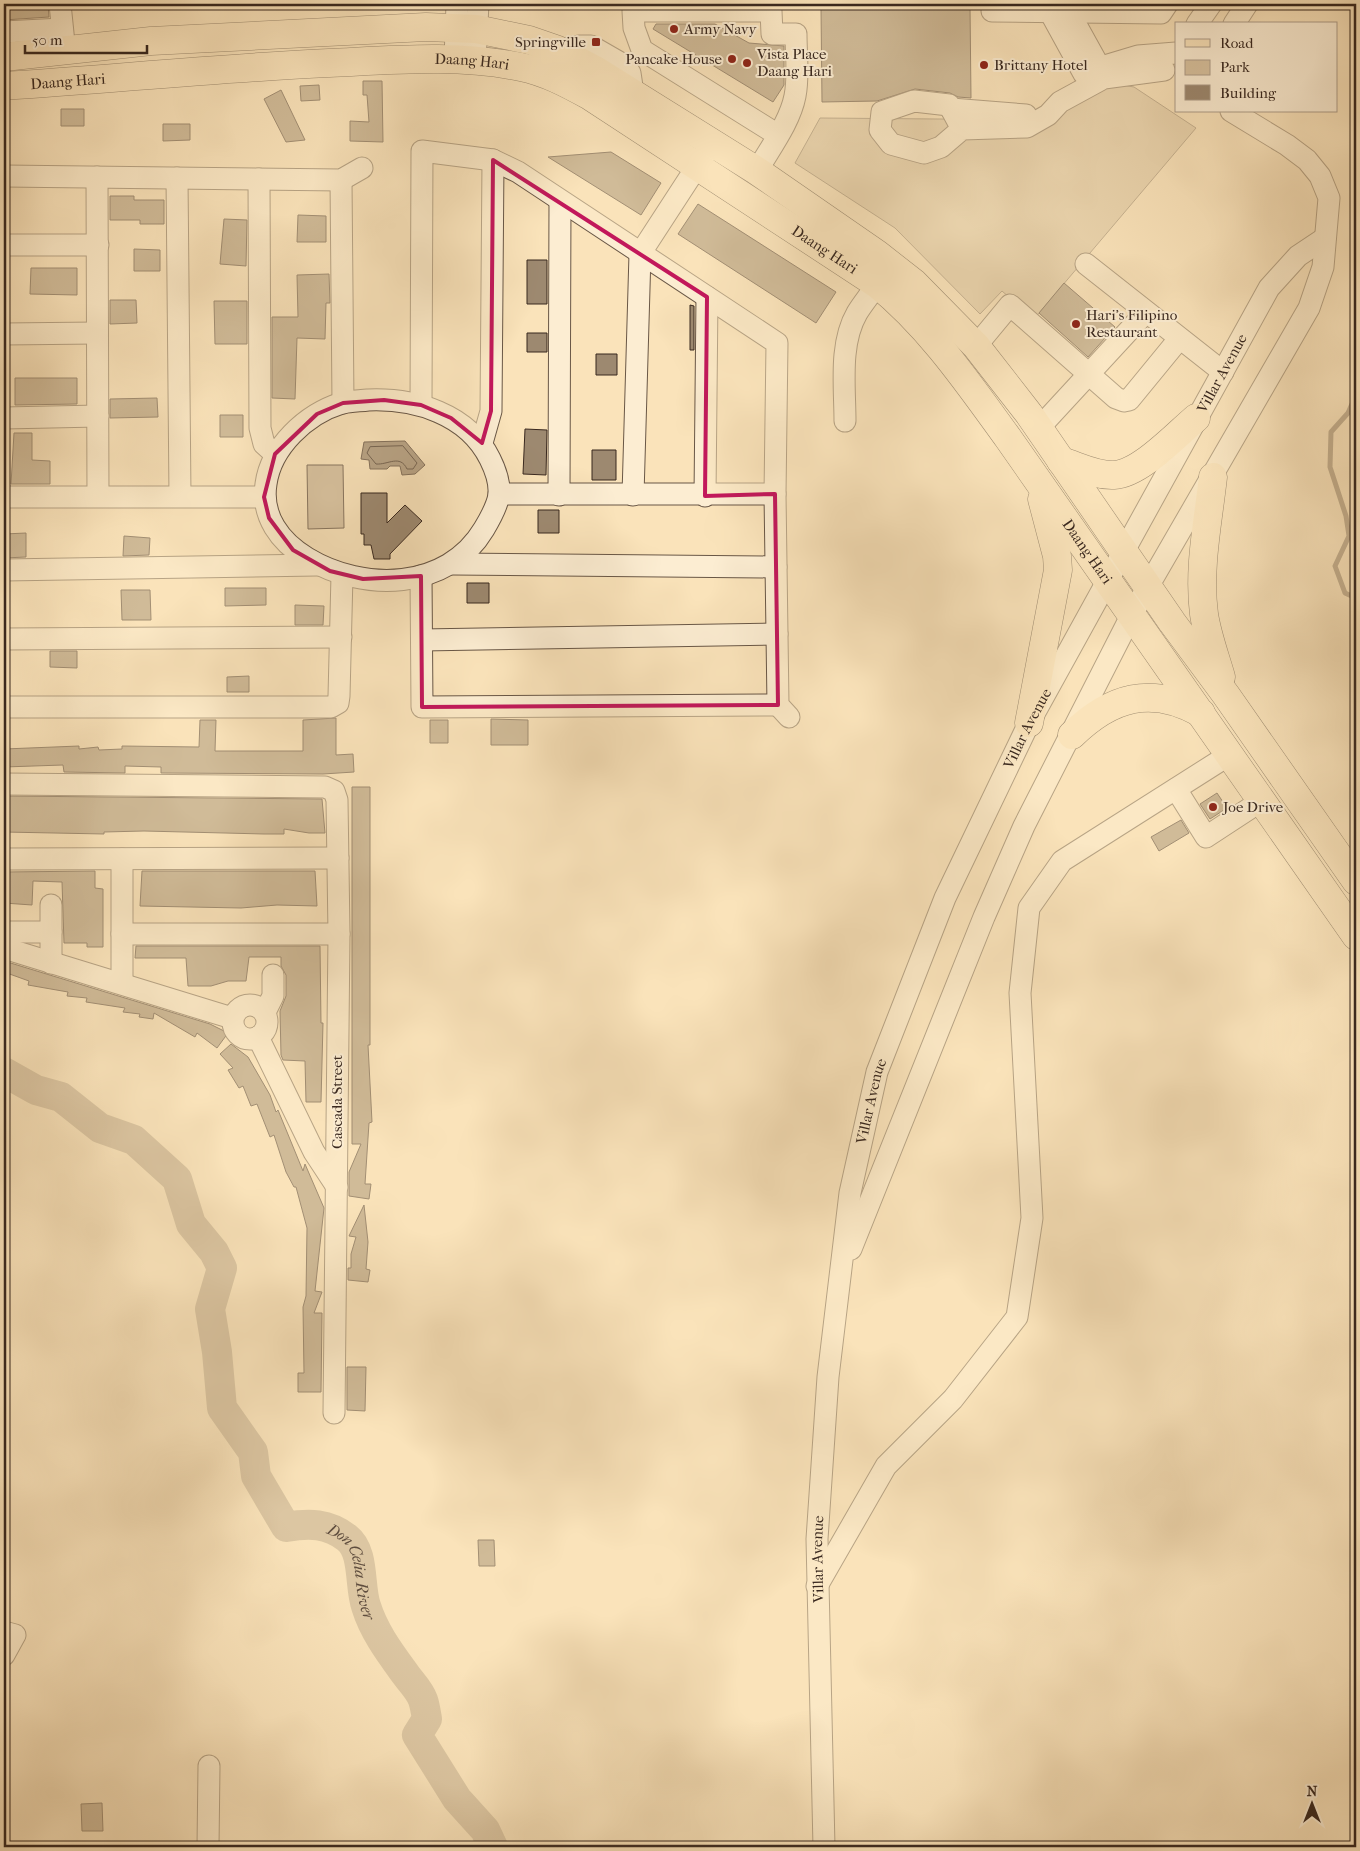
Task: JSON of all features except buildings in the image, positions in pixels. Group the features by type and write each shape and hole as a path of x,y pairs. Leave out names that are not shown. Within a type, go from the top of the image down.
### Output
{"main road":[{"name":"Daang Hari","path":"7,49 63,40 151,41 335,30 426,27 467,16 558,50 633,93 756,171 877,254 914,283 976,346 1039,428 1123,552 1356,881"},
{"path":"7,49 10,85"},
{"name":"Daang Hari","path":"10,85 274,66 408,59 465,59 523,67 566,83 698,166 877,284 920,322 958,368 1356,936"},
{"path":"1061,461 1101,474 1126,474 1196,418"},
{"path":"1213,477 1205,539 1203,597 1208,635 1226,695"},
{"path":"1029,723 1058,570 1050,526 1036,479"},
{"path":"1072,735 1103,709 1135,698 1158,697 1173,700 1201,713"}],"street":[{"path":"60,4 63,40"},
{"path":"992,11 1143,8 1161,13 1166,4"},
{"path":"1198,22 1211,4"},
{"path":"1235,22 1247,4"},
{"path":"756,171 778,134 790,113 796,95 796,34 772,34 771,11 633,10 634,28 642,50 778,134"},
{"path":"1059,10 1092,71"},
{"path":"465,59 467,16"},
{"path":"951,109 1032,115 1071,80 1138,56 1175,53"},
{"path":"962,128 949,105 914,101 882,112 880,130 891,144 924,153 941,147 962,128 1027,127 1048,115 1060,102 1097,81 1170,74 1175,56"},
{"name":"Villar Avenue","path":"842,1273 984,917 1024,826 1131,616 1309,308 1323,267 1325,238 1330,214 1330,198 1320,176 1307,160 1233,112"},
{"path":"633,495 640,254 712,143"},
{"path":"420,405 422,151 493,160 518,172 777,343 775,494 777,634 783,711 422,707 421,576"},
{"path":"482,443 491,411 493,160"},
{"path":"4,176 341,180 362,168"},
{"path":"98,177 98,496"},
{"path":"177,178 180,496"},
{"path":"259,179 260,428 264,444 275,454"},
{"path":"341,180 343,403"},
{"path":"559,495 560,201"},
{"name":"Villar Avenue","path":"824,1847 817,1539 828,1377 842,1273 850,1193 877,1072 945,898 1029,723 1268,288 1298,256 1325,238"},
{"path":"4,245 98,245"},
{"path":"1086,264 1223,372"},
{"path":"845,421 846,349 849,331 856,314 877,284"},
{"path":"705,496 707,297"},
{"path":"976,346 1010,305 1116,398 1124,402 1129,400 1179,339"},
{"path":"1039,428 1146,312"},
{"path":"4,334 98,333"},
{"path":"453,564 478,538 491,517 499,494 496,470 482,443 451,418 420,405 384,400 343,403 317,414 286,441 275,454 267,473 264,497 269,518 278,534 293,550 318,565 342,575 401,580 421,576 453,564 776,567"},
{"path":"4,418 98,416"},
{"path":"499,494 705,496 775,494"},
{"path":"4,497 264,497"},
{"path":"4,570 318,565"},
{"path":"4,707 332,707 338,703 339,696 342,575"},
{"path":"422,640 777,634"},
{"path":"4,639 341,637"},
{"path":"817,1586 886,1466 953,1399 1016,1316 1032,1218 1020,993 1029,908 1062,862 1229,755"},
{"name":"Cascada Street","path":"4,784 325,787 334,791 337,800 339,934 334,1413"},
{"path":"1176,789 1206,837 1261,801"},
{"path":"4,859 338,858"},
{"path":"122,859 122,983"},
{"path":"50,905 51,963"},
{"path":"4,932 51,932"},
{"path":"122,934 339,934"},
{"path":"4,948 232,1018"},
{"path":"265,1012 261,1008 250,1004 238,1008 232,1018 234,1030 237,1034 247,1039 263,1034 267,1024 265,1012 273,996 273,975"},
{"path":"258,1037 314,1152 337,1187"},
{"path":"4,1632 14,1635 4,1655"},
{"path":"208,1847 209,1766"}],"highlighted area":[{"path":"493,160 707,297 705,496 775,494 778,705 422,707 421,576 363,579 330,571 293,550 269,518 264,497 275,454 317,414 343,403 384,400 421,405 451,418 482,443 491,411"}],"green space":[{"path":"1111,83 1134,87 1196,128 1034,319 1002,291 980,314 895,228 795,163 820,118 1057,120 1070,102"},
{"path":"307,465 343,465 344,528 308,529"}],"water":[{"path":"405,441 425,465 415,474 402,475 400,466 390,466 387,469 370,469 369,460 361,459 364,442"}],"waterway":[{"path":"1356,395 1348,413 1331,432 1330,467 1346,516 1349,536 1335,566 1345,593 1356,598"},
{"name":"Don Celia River","path":"4,1072 36,1090 61,1097 100,1128 134,1140 177,1179 191,1224 214,1252 222,1268 210,1309 217,1352 222,1408 253,1452 256,1476 286,1527 318,1525 333,1529 353,1544 359,1560 364,1598 373,1625 423,1700 427,1719 417,1735 457,1799 485,1830 493,1847"}],"place":[{"name":"Army Navy","path":"674,29"},
{"name":"Springville","path":"596,42"},
{"name":"Pancake House","path":"732,59"},
{"name":"Vista Place Daang Hari","path":"747,63"},
{"name":"Brittany Hotel","path":"984,65"},
{"name":"Hari's Filipino Restaurant","path":"1076,324"},
{"name":"Joe Drive","path":"1213,807"}]}
